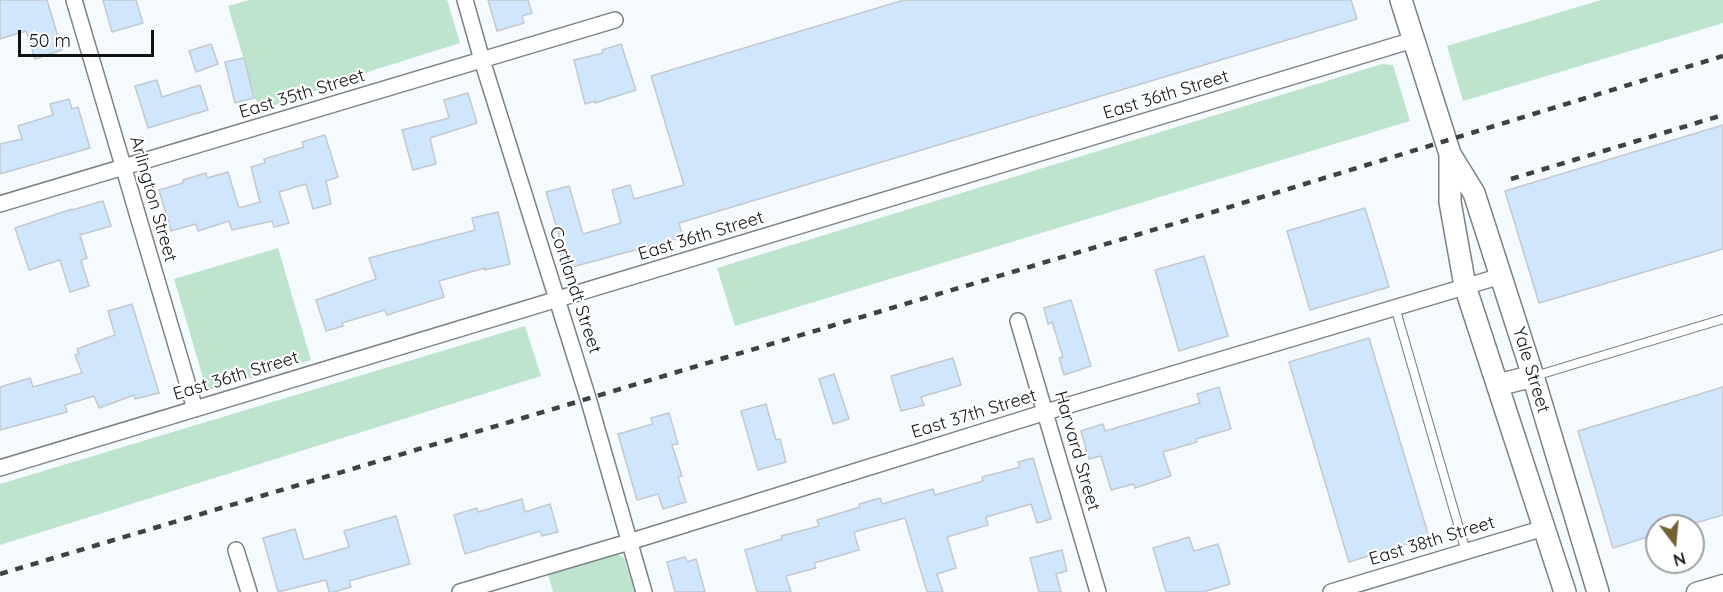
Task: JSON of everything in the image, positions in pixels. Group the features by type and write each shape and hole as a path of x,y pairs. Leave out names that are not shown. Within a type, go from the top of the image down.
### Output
{"main road":[{"name":"Yale Street","path":"1401,0 1450,154 1474,193 1533,376 1598,592"},
{"name":"Yale Street","path":"1450,154 1450,202 1465,286 1565,592"},
{"path":"1498,385 1533,376"}],"street":[{"name":"Arlington Street","path":"74,0 195,409"},
{"name":"Cortlandt Street","path":"465,0 588,398 644,592"},
{"name":"East 35th Street","path":"0,204 615,20"},
{"name":"East 36th Street","path":"0,468 1413,40"},
{"name":"East 37th Street","path":"460,592 629,542 1046,412 1501,276"},
{"name":"Harvard Street","path":"1018,321 1098,592"},
{"name":"East 38th Street","path":"1331,592 1544,528"},
{"path":"236,550 249,592"},
{"path":"1696,592 1723,584"}],"lane":[{"path":"1395,307 1466,552"},
{"path":"1533,376 1723,319"}],"green space":[{"path":"249,0 447,0 460,43 374,70 259,111 228,6"},
{"path":"1601,0 1723,0 1723,23 1463,101 1447,46"},
{"path":"1382,64 1393,65 1410,121 735,326 717,268"},
{"path":"278,248 311,360 207,391 174,279"},
{"path":"525,326 541,376 0,545 0,484"},
{"path":"618,554 624,558 635,592 553,592 548,574"}],"building":[{"path":"0,0 47,0 62,50 35,59 26,31 0,39"},
{"path":"103,0 136,0 143,23 112,32"},
{"path":"488,0 528,0 532,13 522,16 524,23 497,31"},
{"path":"904,0 1351,0 1357,19 679,223 683,237 565,269 560,253 564,252 546,192 569,186 583,234 621,223 612,190 630,185 634,199 684,185 651,76"},
{"path":"211,44 218,64 196,72 189,51"},
{"path":"621,44 636,90 585,104 574,60 603,53 602,50"},
{"path":"244,58 254,98 235,103 225,62"},
{"path":"157,80 162,97 200,85 208,110 148,128 135,86"},
{"path":"468,93 477,123 430,138 436,164 413,170 402,130 449,118 444,100"},
{"path":"69,99 72,109 78,107 90,148 0,174 0,144 22,139 18,126 53,115 50,104"},
{"path":"1723,125 1723,249 1539,303 1505,191"},
{"path":"325,135 338,177 326,181 331,204 313,209 306,184 279,192 289,223 274,227 272,221 232,230 229,221 198,231 196,224 171,231 159,190 206,173 207,178 228,172 239,208 260,202 251,167 265,163 264,159 304,147 302,142"},
{"path":"103,201 111,226 80,235 87,258 81,260 89,286 70,292 60,260 29,270 15,228"},
{"path":"1365,208 1389,287 1310,310 1287,231"},
{"path":"498,212 510,264 485,270 485,268 439,281 444,297 387,315 385,310 342,323 343,326 326,331 316,300 376,279 369,258 475,230 472,218"},
{"path":"1204,256 1228,336 1179,351 1155,270"},
{"path":"1071,300 1091,366 1064,375 1059,358 1063,357 1052,322 1048,324 1044,308"},
{"path":"132,304 159,393 135,399 134,395 99,408 94,396 65,405 67,412 0,430 0,387 30,378 33,387 82,373 75,355 79,354 77,349 115,335 108,311"},
{"path":"1369,338 1429,537 1349,562 1289,362"},
{"path":"953,358 961,385 921,397 924,405 901,411 891,376"},
{"path":"834,374 849,419 833,424 819,379"},
{"path":"1219,387 1231,429 1163,452 1171,476 1135,488 1134,484 1111,490 1101,456 1089,459 1081,431 1103,424 1105,431 1200,403 1197,394"},
{"path":"1723,387 1723,515 1705,520 1705,514 1645,514 1645,538 1613,548 1578,431"},
{"path":"766,404 776,440 780,439 786,462 758,470 741,411"},
{"path":"669,413 678,444 672,445 682,476 678,477 686,502 663,509 658,494 637,500 618,434 653,424 651,418"},
{"path":"1033,458 1051,519 1037,523 1031,504 986,517 988,525 947,537 956,568 937,574 943,592 927,592 905,518 854,532 859,550 814,563 816,568 786,576 791,592 757,592 745,550 782,539 781,536 819,526 817,520 860,507 859,504 880,498 882,504 933,489 935,495 983,481 982,477 1020,467 1018,462"},
{"path":"522,499 525,512 550,504 558,532 542,536 540,531 465,554 454,515 477,508 478,512"},
{"path":"396,516 410,564 349,581 351,587 334,592 329,592 326,580 278,592 263,538 295,529 304,560 349,547 344,531"},
{"path":"1189,537 1194,551 1218,544 1230,584 1203,592 1166,592 1153,548"},
{"path":"1062,550 1067,571 1056,574 1061,592 1039,592 1030,558"},
{"path":"685,557 687,562 696,559 705,592 675,592 667,562"}],"railway":[{"path":"0,574 1200,216 1723,56"},
{"path":"1511,179 1723,115"}]}
